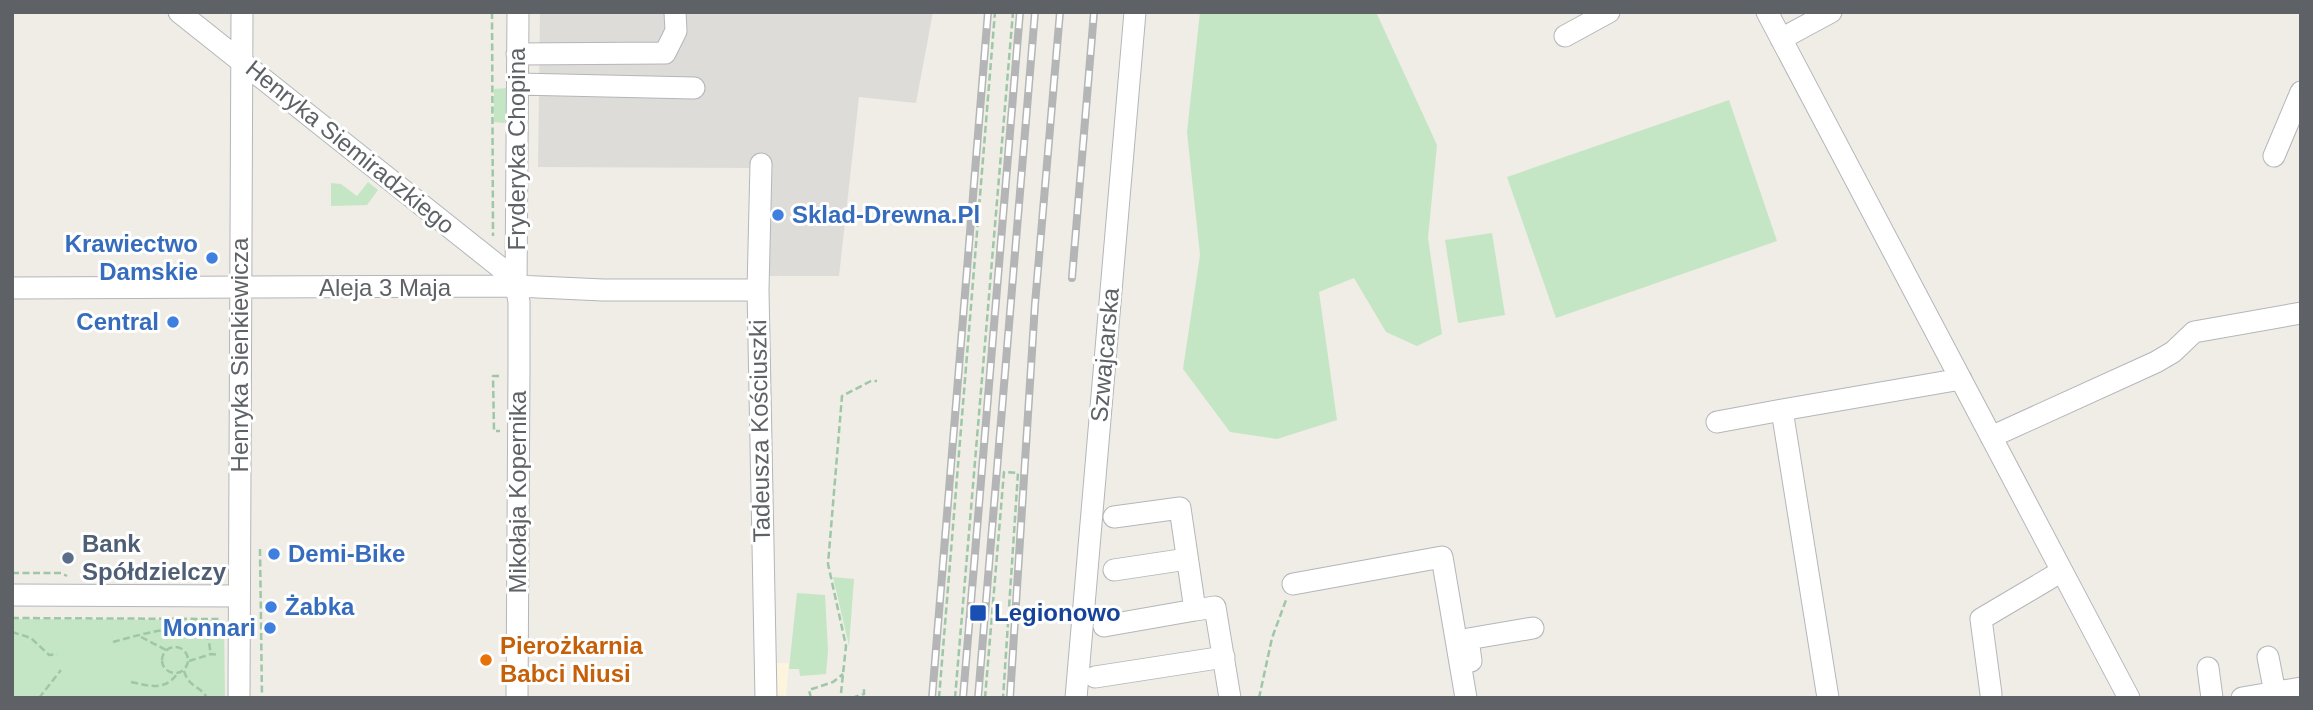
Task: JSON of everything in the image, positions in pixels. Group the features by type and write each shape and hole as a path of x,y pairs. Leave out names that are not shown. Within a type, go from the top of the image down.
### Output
{"street":[{"name":"Henryka Siemiradzkiego","path":"179,12 506,272 516,286"},
{"name":"Henryka Sienkiewicza","path":"239,698 242,12"},
{"name":"Fryderyka Chopina","path":"516,286 518,12"},
{"path":"517,54 665,53 676,31 675,12"},
{"name":"Szwajcarska","path":"1076,698 1135,12"},
{"path":"1565,36 1609,12"},
{"path":"1767,12 2129,698"},
{"path":"1781,39 1830,12"},
{"path":"517,83 694,88"},
{"path":"2274,156 2301,92"},
{"name":"Tadeusza Kościuszki","path":"761,164 758,290 766,688"},
{"name":"Aleja 3 Maja","path":"12,289 516,286 603,290 758,290"},
{"name":"Mikołaja Kopernika","path":"516,286 519,302 517,698"},
{"path":"1991,437 2156,362 2173,352 2194,332 2301,313"},
{"path":"1717,422 1961,379"},
{"path":"1782,410 1828,698"},
{"path":"1114,517 1180,508 1187,559 1224,657 1230,698"},
{"path":"1291,590 1442,557 1466,698"},
{"path":"1114,570 1187,559"},
{"path":"1991,694 1981,619 2062,570"},
{"path":"12,595 239,596"},
{"path":"1104,626 1205,608"},
{"path":"1478,698 1468,639 1533,628"},
{"path":"1095,677 1224,657"},
{"path":"2268,657 2274,692"},
{"path":"2208,668 2212,698"},
{"path":"2242,698 2301,688"}],"path":[{"path":"492,12 491,226 494,241"},
{"path":"939,698 995,12"},
{"path":"956,698 1013,12"},
{"path":"507,377 494,376 494,431 507,431"},
{"path":"841,693 846,646 828,564 842,396 877,381"},
{"path":"985,698 1004,472 1018,473 1003,698"},
{"path":"260,546 262,698"},
{"path":"12,573 85,576 88,572 225,572"},
{"path":"1259,698 1272,638 1291,590"},
{"path":"12,618 227,619"},
{"path":"113,642 156,630 189,627 198,629 208,638 211,654"},
{"path":"12,632 31,638 50,655 57,654"},
{"path":"140,636 166,650"},
{"path":"177,674 170,673 161,662 166,650 176,646 183,649 189,660"},
{"path":"189,660 211,654 227,655"},
{"path":"131,682 157,687 165,685 184,671 189,660"},
{"path":"39,698 61,670"},
{"path":"184,671 187,680 205,693 207,698"},
{"path":"811,698 809,690 833,682 843,674"},
{"path":"852,698 864,694 864,687"}],"shaded area":[{"path":"540,12 933,12 916,103 859,97 839,276 765,276 754,168 538,167"},
{"path":"773,663 789,663 786,696 773,695"}],"green space":[{"path":"1200,12 1376,12 1437,145 1428,238 1442,334 1417,346 1386,332 1354,278 1319,292 1337,420 1277,439 1230,432 1183,369 1200,255 1187,132"},
{"path":"508,88 508,120 504,123 494,122 494,89"},
{"path":"1729,100 1777,241 1556,318 1507,177"},
{"path":"368,182 378,190 367,205 331,206 331,183 341,184 357,196"},
{"path":"1492,233 1505,315 1458,323 1445,240"},
{"path":"833,577 854,579 849,646"},
{"path":"797,593 825,595 828,650 826,674 800,676 799,669 789,669"},
{"path":"12,619 224,620 225,698 12,698"}],"railway":[{"path":"932,698 988,12"},
{"path":"963,698 1020,12"},
{"path":"978,698 1035,12"},
{"path":"1010,698 1035,304 1060,12"},
{"path":"1072,278 1094,12"}],"place":[{"name":"Sklad-Drewna.Pl","path":"778,215"},
{"name":"Krawiectwo Damskie","path":"212,258"},
{"name":"Central","path":"173,322"},
{"name":"Demi-Bike","path":"274,554"},
{"name":"Bank Spółdzielczy","path":"68,558"},
{"name":"Żabka","path":"271,607"},
{"name":"Legionowo","path":"978,613"},
{"name":"Monnari","path":"270,628"},
{"name":"Pierożkarnia Babci Niusi","path":"486,660"}]}
